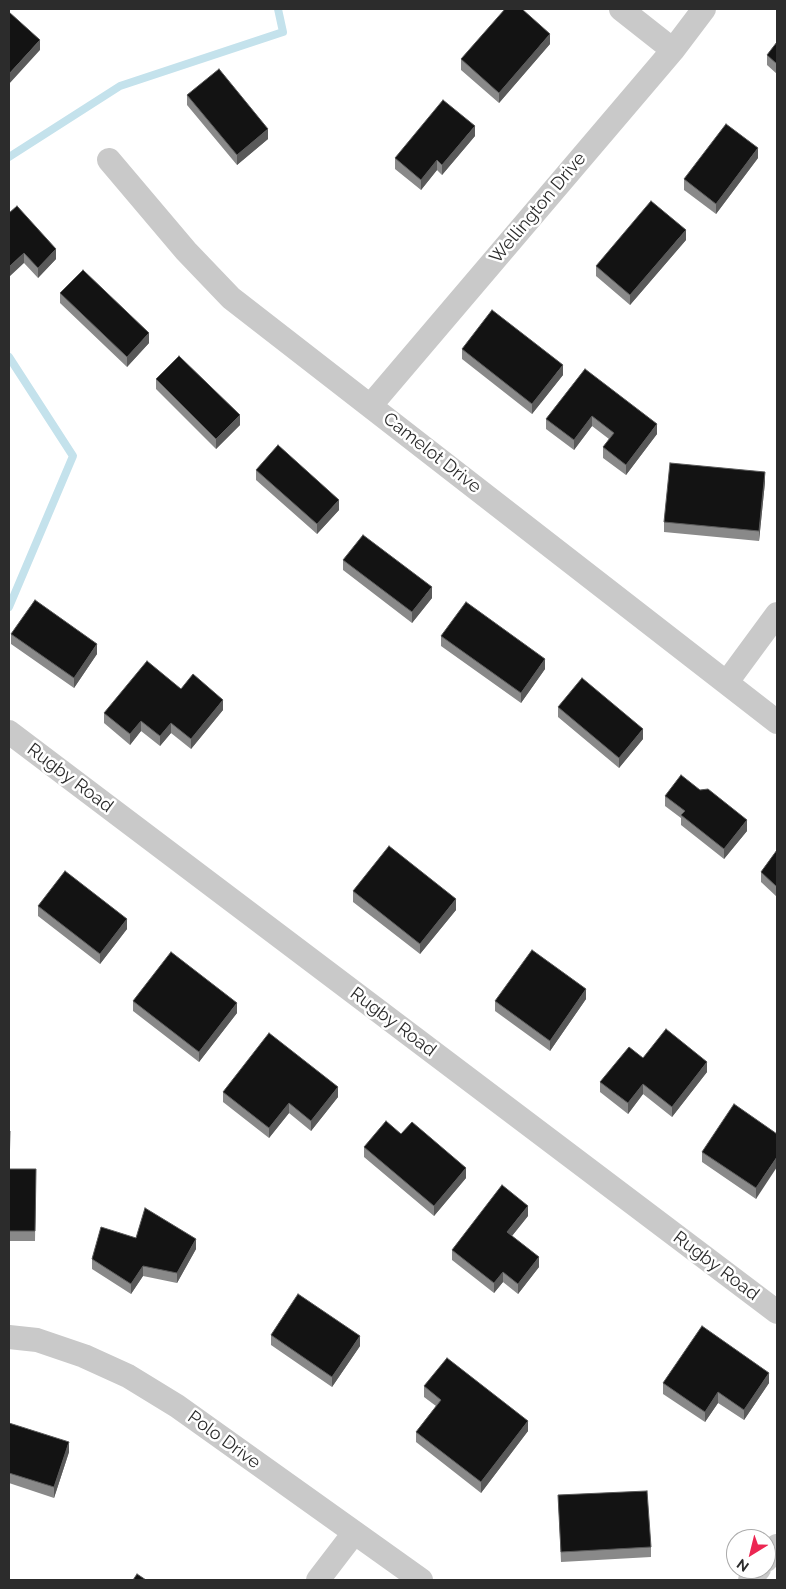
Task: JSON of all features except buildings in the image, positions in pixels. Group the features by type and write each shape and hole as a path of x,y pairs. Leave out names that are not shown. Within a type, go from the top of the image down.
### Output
{"street":[{"path":"621,9 672,50"},
{"name":"Wellington Drive","path":"371,406 672,50 704,9"},
{"name":"Camelot Drive","path":"109,160 186,251 230,298 777,722"},
{"path":"727,682 777,614"},
{"name":"Rugby Road","path":"9,732 777,1312"},
{"name":"Polo Drive","path":"9,1337 46,1344 84,1356 128,1376 177,1406 422,1580"},
{"path":"318,1580 354,1533"}],"waterway":[{"path":"9,157 120,86 283,32 278,9"},
{"path":"9,357 73,456 9,607"}]}
